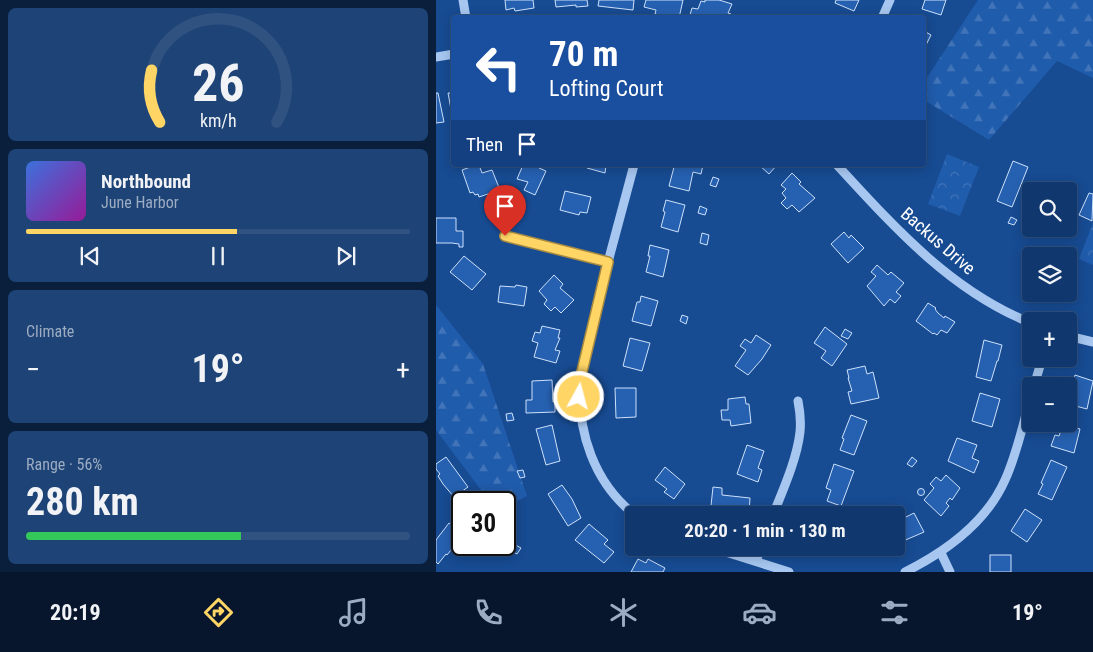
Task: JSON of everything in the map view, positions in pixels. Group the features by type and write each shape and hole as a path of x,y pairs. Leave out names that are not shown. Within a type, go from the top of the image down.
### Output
{"street":[{"path":"463,0 466,15"},
{"path":"883,15 890,0"},
{"path":"436,57 451,54"},
{"path":"625,507 599,474 590,456 581,420 579,397 580,380 608,262 633,167"},
{"name":"Backus Drive","path":"839,167 888,220 924,255 984,300 1022,320"},
{"path":"505,236 608,262"},
{"path":"1077,338 1093,342"},
{"path":"776,506 800,433 798,401"},
{"path":"905,572 941,553 978,519 1005,482 1022,426"},
{"path":"941,553 950,572"},
{"path":"739,556 789,572"},
{"path":"756,561 758,556"}],"green space":[{"path":"978,0 1093,0 1093,78 1057,61 989,140 926,101 926,79"},
{"path":"947,154 979,167 960,216 928,204"},
{"path":"1093,223 1093,265 1079,259"},
{"path":"436,305 483,364 527,496 516,502 516,491 482,491 436,430"}],"building":[{"path":"505,0 533,0 534,8 515,11 514,8 506,10"},
{"path":"555,0 587,0 588,6 556,7"},
{"path":"599,0 634,0 633,10 598,6"},
{"path":"646,0 683,0 680,15 659,15 655,14 656,10 644,7"},
{"path":"705,0 719,0 732,4 728,13 731,14 690,15 692,8 698,9 701,1 705,2"},
{"path":"836,0 859,0 854,11 835,3"},
{"path":"925,0 946,0 941,15 922,9"},
{"path":"926,32 931,35 926,45"},
{"path":"436,93 438,93 444,122 436,123"},
{"path":"448,93 451,93 451,110"},
{"path":"1013,161 1028,167 1012,207 997,201"},
{"path":"470,167 480,167 482,173 492,170 500,190 479,197 478,194 470,193 462,170"},
{"path":"522,167 539,167 546,171 535,195 524,190 528,182 517,179"},
{"path":"587,167 606,167 605,173"},
{"path":"674,167 703,167 701,174 693,172 689,191 669,186"},
{"path":"761,167 775,167 769,174"},
{"path":"792,173 801,182 799,184 815,198 799,212 792,205 787,209 781,203 786,198 782,193 786,189 781,185"},
{"path":"713,177 719,179 716,187 710,185"},
{"path":"565,191 591,197 587,213 580,212 579,215 560,210"},
{"path":"1089,193 1093,194 1092,221 1079,215"},
{"path":"666,200 685,205 678,232 661,227"},
{"path":"700,206 707,209 705,215 698,213"},
{"path":"1011,217 1017,220 1014,225 1008,223"},
{"path":"436,218 456,218 456,231 463,231 463,247 459,247 459,244 436,243"},
{"path":"844,232 849,238 851,235 864,248 848,263 831,244"},
{"path":"702,233 709,235 707,245 700,243"},
{"path":"650,245 669,250 663,277 646,272 650,256 648,256"},
{"path":"464,256 486,274 472,290 450,272"},
{"path":"877,265 888,275 891,272 904,283 896,292 901,296 895,303 890,299 884,306 867,286 876,276 871,272"},
{"path":"554,275 563,284 560,288 574,300 561,313 555,307 551,311 544,304 547,300 539,291"},
{"path":"516,285 527,287 524,306 498,302 500,286 515,287"},
{"path":"641,296 658,301 651,326 632,321 637,302 640,302"},
{"path":"928,303 936,308 938,313 944,318 945,316 955,322 947,333 941,330 937,335 933,334 916,321"},
{"path":"682,315 688,317 686,324 680,321"},
{"path":"542,326 560,330 558,338 560,338 555,350 560,351 556,363 534,357 538,343 532,341 535,332 540,333"},
{"path":"825,327 847,344 832,366 821,358 826,351 814,343"},
{"path":"845,329 852,333 848,339 841,336"},
{"path":"756,335 771,345 748,375 735,366 746,350 740,346 745,339 751,343"},
{"path":"630,338 650,343 642,371 623,366"},
{"path":"984,340 1002,345 991,381 976,377"},
{"path":"865,366 867,374 873,372 879,398 851,404 848,392 852,391 847,370"},
{"path":"1075,375 1093,381 1087,409 1077,406 1077,377 1074,377"},
{"path":"552,380 555,412 526,413 526,400 532,400 532,381"},
{"path":"615,388 636,388 636,417 616,418"},
{"path":"980,393 1000,399 992,427 972,421"},
{"path":"745,397 746,404 749,404 751,423 731,426 730,420 722,420 721,410 728,410 728,399"},
{"path":"512,413 514,420 507,421 506,414"},
{"path":"851,415 867,421 854,455 840,450 844,439 842,438"},
{"path":"552,425 560,461 546,465 536,429"},
{"path":"1077,428 1080,429 1074,453 1051,446 1055,435 1059,436 1060,432 1077,432"},
{"path":"957,438 977,445 972,458 979,461 974,473 948,461"},
{"path":"747,445 764,451 758,468 762,470 758,482 737,474"},
{"path":"446,457 468,487 462,491 451,491 451,493 438,476 440,474 436,469 436,464"},
{"path":"912,457 917,461 912,467 907,464"},
{"path":"1051,460 1067,467 1052,500 1038,494"},
{"path":"834,464 854,471 841,506 827,501 831,490 826,488"},
{"path":"665,467 685,484 674,499 664,492 667,489 655,480"},
{"path":"523,470 525,477 520,478 517,471"},
{"path":"946,475 960,488 952,500 950,498 946,503 949,506 941,516 924,500 934,488 930,484 936,477 941,481"},
{"path":"562,485 572,499 581,518 568,526 548,494"},
{"path":"713,487 722,488 722,495 750,498 749,506 711,506"},
{"path":"921,488 925,492 921,496 917,492"},
{"path":"1025,509 1042,520 1027,542 1011,531"},
{"path":"914,513 924,532 905,540 905,518"},
{"path":"449,523 451,525 451,550 438,564 436,562 436,540"},
{"path":"589,524 608,540 604,544 614,552 604,563 575,540"},
{"path":"516,545 521,548 516,553"},
{"path":"990,555 1011,555 1011,572 990,572"},
{"path":"638,559 646,563 648,559 665,568 663,572 631,572"}],"route":[{"path":"505,236 608,262 580,380 579,397"}]}
